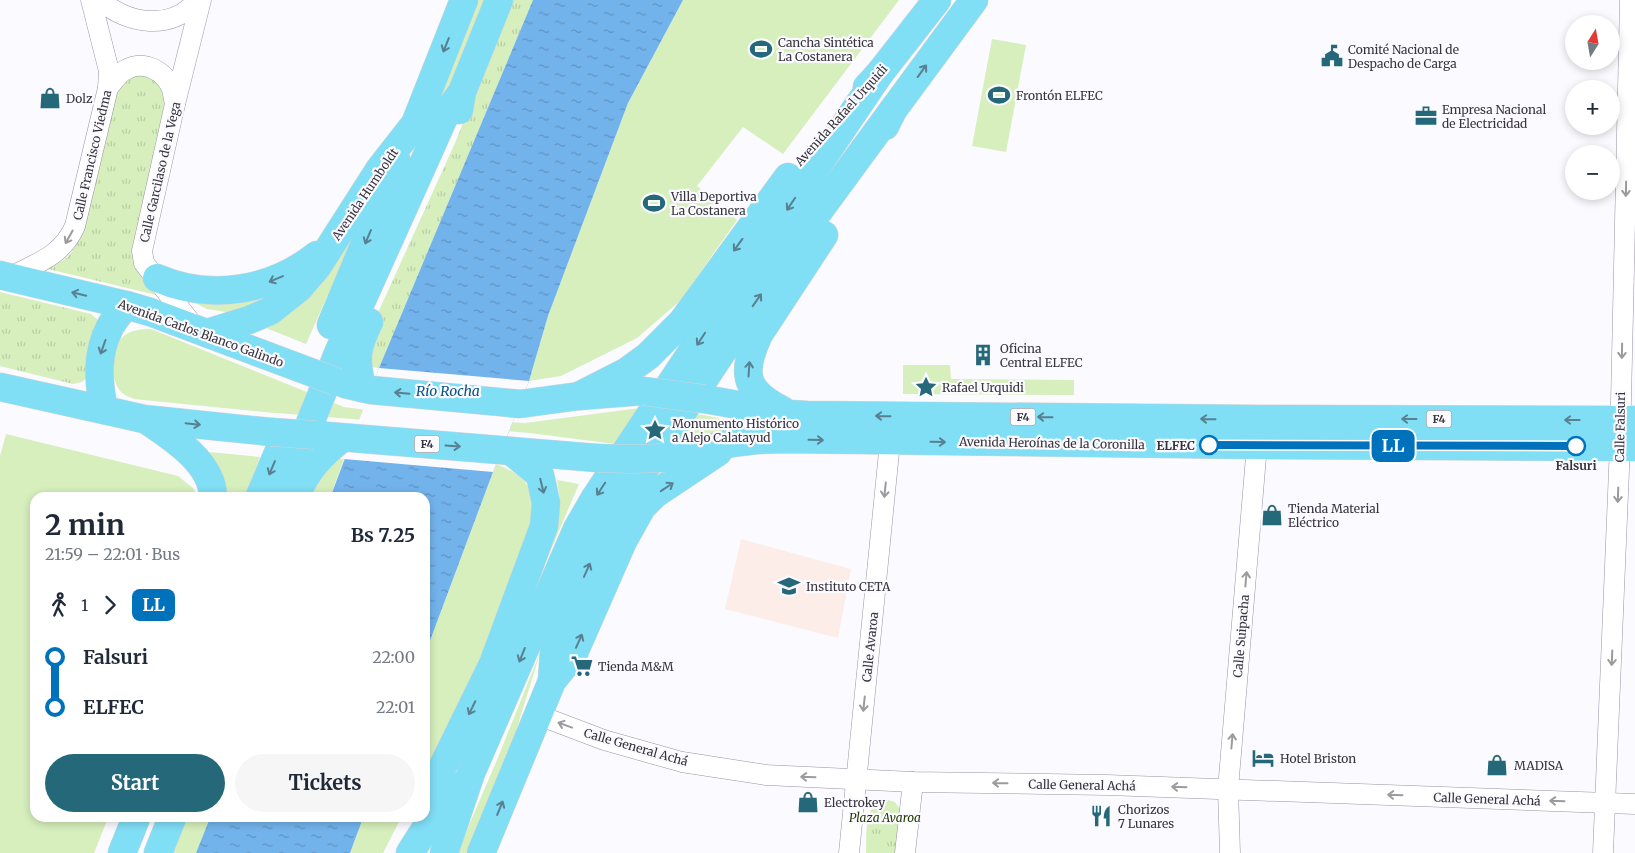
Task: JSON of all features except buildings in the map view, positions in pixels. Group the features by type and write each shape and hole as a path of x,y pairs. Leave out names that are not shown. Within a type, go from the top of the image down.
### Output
{"main road":[{"name":"Avenida Humboldt","path":"202,331 249,320 270,312 300,288 317,267 379,170 415,124 464,0"},
{"path":"356,387 357,353 361,340 457,125 462,92 498,0"},
{"name":"Avenida Rafael Urquidi","path":"579,396 626,372 648,356 682,322 805,153 880,73 937,0"},
{"path":"552,681 554,652 568,615 601,540 624,500 813,219 974,0"},
{"path":"444,853 471,773 577,529 595,498 763,245 880,73"},
{"path":"282,492 339,351 406,200 445,115 462,92"},
{"path":"790,414 766,402 756,392 749,380 748,369 751,351 759,334 847,202 893,110"},
{"path":"262,492 415,124"},
{"path":"156,278 173,285 211,291 235,290 259,285 301,267 331,243"},
{"name":"Avenida Carlos Blanco Galindo","path":"5,276 126,305 202,331 296,368 356,387"},
{"path":"104,410 99,385 100,354 110,326 126,305"},
{"name":"Avenida Heroínas de la Coronilla","path":"356,387 520,404 579,396 642,391 704,398 790,414 1628,447"},
{"name":"F4","path":"1,393 104,410 144,419 347,439 506,450"},
{"path":"144,419 170,436 188,451 206,472 211,492"},
{"name":"Avenida Heroínas de la Coronilla","path":"506,450 630,459 665,458 732,443 786,439 890,442 1628,420"},
{"path":"299,492 310,468 320,457 347,439"},
{"path":"481,853 552,681 573,655 623,541 642,507 655,494 732,443"},
{"path":"430,789 493,664 544,526 546,503 540,475 506,450"},
{"path":"430,822 471,773"},
{"path":"122,853 134,822"},
{"path":"158,853 170,822"},
{"path":"394,853 412,822"},
{"path":"410,853 430,822"}],"street":[{"name":"Calle Francisco Viedma","path":"5,276 58,251 70,237 75,226 108,88 108,71 91,0"},
{"path":"101,0 110,9 141,21 161,21 179,15 197,0"},
{"name":"Calle Garcilaso de la Vega","path":"201,0 175,104 142,251 144,263 202,331"},
{"name":"Calle Falsuri","path":"1603,853 1628,447 1630,0"},
{"path":"108,88 116,76 127,69 138,66 148,67 158,71 166,78 172,88 175,104"},
{"name":"Calle Suipacha","path":"1230,853 1228,789 1257,432"},
{"name":"Calle Avaroa","path":"849,853 890,442"},
{"name":"Calle General Achá","path":"538,715 604,740 682,762 766,775 913,782 1107,785 1635,804"},
{"path":"905,853 913,782"}],"shaded area":[{"name":"Instituto CETA","path":"741,539 851,569 838,638 725,609"}],"green space":[{"path":"478,0 487,0 470,44 400,185"},
{"path":"512,0 533,0 379,368 366,366 368,335 455,143"},
{"name":"Villa Deportiva La Costanera","path":"683,0 899,0 783,154 743,127 697,186 737,220 680,301 637,338 561,376 529,381 548,316 628,103"},
{"name":"Frontón ELFEC","path":"992,39 1026,45 1006,152 972,146"},
{"path":"133,75 151,78 155,81 161,89 165,102 136,235 138,271 146,283 165,297 48,269 60,263 68,256 81,235 116,93 120,85"},
{"path":"372,196 306,344 261,326"},
{"path":"0,292 91,314 98,320 90,341 88,376 82,382 73,384 0,366"},
{"path":"260,293 270,300 233,313 207,309 181,296"},
{"path":"151,329 344,407 525,423 640,408 704,415 734,422 855,425 623,445 530,433 264,412 134,399 122,393 117,386 114,379 112,362 116,347 125,335 137,330"},
{"path":"903,365 950,365 951,379 1074,380 1074,395 903,394"},
{"path":"6,434 178,476 195,492 30,492 30,822 106,822 94,853 0,853 0,456"},
{"path":"199,451 260,457 247,492 218,492"},
{"path":"336,459 344,459 332,492 307,492"},
{"path":"496,464 517,475 529,488 533,506 532,529 480,665 430,762 430,641"},
{"path":"557,480 579,484 544,566 558,520 560,500"},
{"path":"541,650 508,757 466,853 457,853 497,760"},
{"name":"Plaza Avaroa","path":"885,799 895,802 901,811 897,853 866,853 870,814 878,802"},
{"path":"184,822 208,822 196,853 172,853"},
{"path":"362,822 399,822 383,853 350,853"}],"water":[{"name":"Río Rocha","path":"533,0 683,0 628,103 548,316 529,381 430,641 430,492 332,492 379,368"},
{"path":"208,822 362,822 350,853 196,853"}],"pier":[{"path":"379,368 529,381 493,472 344,459"}],"bus line":[{"name":"LL","path":"1209,445 1576,446"}],"place":[{"name":"Cancha Sintética La Costanera","path":"761,49"},
{"name":"Comité Nacional de Despacho de Carga","path":"1332,56"},
{"name":"Frontón ELFEC","path":"999,95"},
{"name":"Dolz","path":"50,98"},
{"name":"Empresa Nacional de Electricidad","path":"1426,116"},
{"name":"Villa Deportiva La Costanera","path":"654,203"},
{"name":"Oficina Central ELFEC","path":"983,355"},
{"name":"Rafael Urquidi","path":"926,387"},
{"name":"Monumento Histórico a Alejo Calatayud","path":"655,430"},
{"name":"ELFEC","path":"1209,445"},
{"name":"Falsuri","path":"1576,446"},
{"name":"Tienda Material Eléctrico","path":"1272,515"},
{"name":"Instituto CETA","path":"789,586"},
{"name":"Tienda M&M","path":"582,666"},
{"name":"Hotel Briston","path":"1263,758"},
{"name":"MADISA","path":"1497,765"},
{"name":"Electrokey","path":"808,802"},
{"name":"Chorizos 7 Lunares","path":"1101,816"}]}
